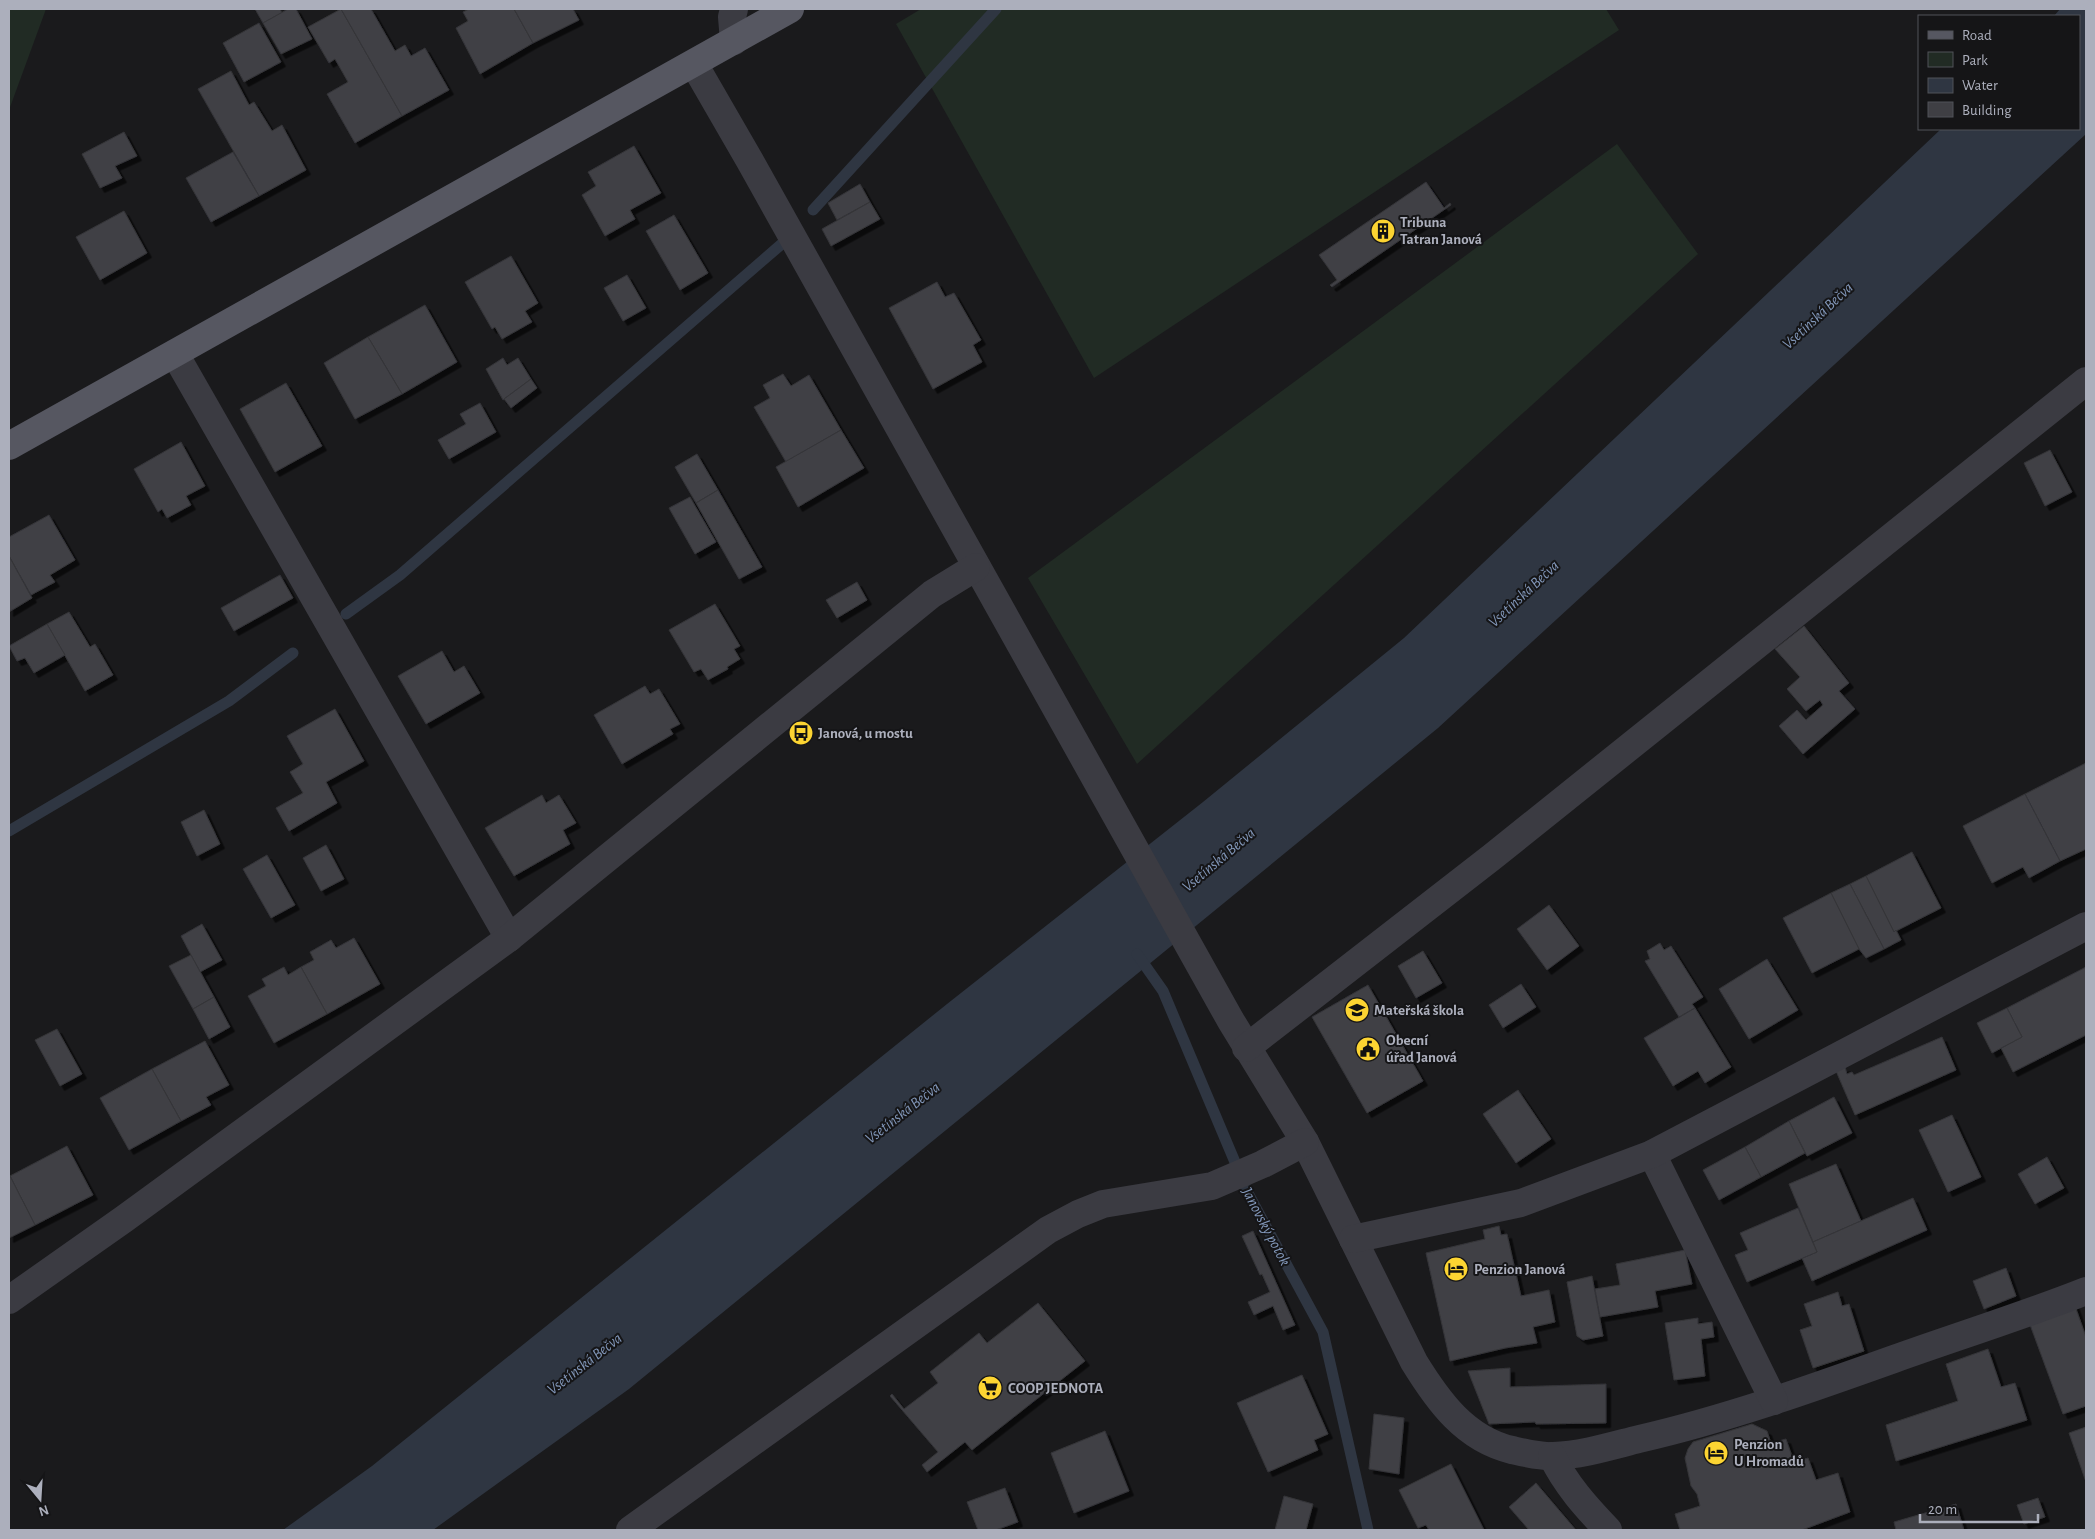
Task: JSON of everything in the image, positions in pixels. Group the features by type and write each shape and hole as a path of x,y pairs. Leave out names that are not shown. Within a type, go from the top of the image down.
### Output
{"main road":[{"path":"9,446 790,9"}],"street":[{"path":"734,9 732,17 734,41"},
{"path":"694,64 755,169 1246,1048 1305,1142 1414,1362 1432,1392 1454,1418 1473,1433 1495,1445 1512,1450 1552,1456 1584,1452 1674,1431 1774,1401 2086,1290"},
{"path":"175,354 509,938"},
{"path":"1246,1048 1492,857 2086,381"},
{"path":"9,1300 124,1219 509,938 932,594 976,567"},
{"path":"1353,1239 1521,1203 1652,1154 2086,926"},
{"path":"630,1530 1048,1230 1078,1214 1103,1204 1212,1186 1263,1164 1305,1142"},
{"path":"1652,1154 1774,1401"},
{"path":"1552,1456 1560,1475 1572,1492 1608,1530"}],"green space":[{"path":"9,9 46,9 9,110"},
{"path":"921,9 1606,9 1619,30 1094,378 896,24"},
{"path":"1617,144 1698,254 1137,764 1028,578"}],"water":[{"name":"Vsetínská Bečva","path":"2060,9 2086,9 2086,134 1438,728 629,1389 433,1530 283,1530 372,1466 947,1004 1203,802 1404,638 1940,130 2080,130 2080,15 2055,15"}],"building":[{"path":"255,9 280,9 282,13 263,23"},
{"path":"288,9 296,9 312,39 281,54 263,23"},
{"path":"341,9 402,116 355,143 327,94 348,82 335,59 329,63 308,27"},
{"path":"341,9 371,9 395,51 405,45 411,56 425,48 449,90 402,116"},
{"path":"469,9 514,9 533,43 480,74 456,28 468,21 463,12"},
{"path":"514,9 573,9 579,20 533,43"},
{"path":"259,23 281,62 244,82 223,43"},
{"path":"231,71 249,105 254,102 272,131 282,125 306,170 259,196 198,89"},
{"path":"124,132 137,156 115,166 122,178 100,188 82,154"},
{"path":"634,146 661,193 630,210 635,219 605,236 582,195 596,186 588,172"},
{"path":"233,152 259,196 211,222 186,178"},
{"name":"Tribuna Tatran Janová","path":"1426,182 1444,208 1450,203 1451,205 1332,287 1330,285 1337,280 1319,255"},
{"path":"860,184 870,202 837,220 828,203"},
{"path":"870,202 880,219 831,246 822,229"},
{"path":"124,211 147,253 100,280 76,237"},
{"path":"674,215 708,273 680,290 646,231"},
{"path":"511,256 538,303 525,311 532,322 502,339 495,327 492,329 465,282"},
{"path":"627,275 646,308 623,321 604,288"},
{"path":"937,282 945,297 954,293 981,340 973,345 982,362 933,389 889,308"},
{"path":"425,305 457,362 402,394 368,337"},
{"path":"368,337 402,394 355,419 324,363"},
{"path":"503,358 507,365 518,358 531,379 503,400 486,369"},
{"path":"783,374 791,386 809,375 841,430 786,462 754,407 770,398 763,385"},
{"path":"531,379 537,388 511,408 504,399"},
{"path":"286,383 322,446 275,472 240,409"},
{"path":"480,403 496,432 449,459 438,440 466,424 460,414"},
{"path":"841,430 864,468 798,507 776,467"},
{"path":"181,442 205,486 186,496 191,505 167,518 162,509 158,512 134,469"},
{"path":"2050,450 2072,492 2045,506 2024,463"},
{"path":"697,454 718,490 696,503 675,467"},
{"path":"718,490 762,567 739,579 696,503"},
{"path":"690,497 716,542 695,554 669,508"},
{"path":"49,515 75,560 50,575 55,582 31,595 9,556 9,537"},
{"path":"9,556 32,598 9,612"},
{"path":"280,575 293,598 234,631 221,608"},
{"path":"857,582 867,600 837,618 826,600"},
{"path":"715,604 740,646 734,649 740,659 727,667 728,669 708,680 701,669 694,672 669,630"},
{"path":"69,612 90,647 95,644 113,675 85,691 47,624"},
{"path":"47,624 65,655 34,673 25,658 17,661 9,646"},
{"path":"1804,626 1849,683 1839,691 1855,709 1803,754 1779,726 1797,710 1806,720 1823,705 1820,700 1806,711 1787,689 1800,677 1775,649"},
{"path":"442,651 454,672 464,666 480,693 426,724 398,676"},
{"path":"645,686 650,694 659,689 680,724 670,729 673,734 622,764 594,715"},
{"path":"335,709 364,761 326,782 337,803 289,831 276,808 303,793 290,772 303,764 287,736"},
{"path":"2086,763 2086,849 2060,861 2025,794"},
{"path":"2025,794 2060,861 2029,878 2023,867 1992,883 1963,826"},
{"path":"542,795 546,803 559,795 576,823 563,830 570,844 514,876 485,828"},
{"path":"204,810 220,844 197,856 181,822"},
{"path":"326,845 344,879 321,891 303,858"},
{"path":"1912,852 1941,908 1894,932 1866,876"},
{"path":"267,855 295,905 271,918 243,869"},
{"path":"1866,876 1894,932 1896,930 1901,940 1884,949 1850,884"},
{"path":"1850,884 1884,949 1866,958 1859,949 1831,893"},
{"path":"1831,893 1859,949 1812,973 1783,918"},
{"path":"1549,905 1579,946 1547,970 1517,929"},
{"path":"202,924 222,960 200,972 181,936"},
{"path":"354,938 380,984 327,1014 301,967 314,960 310,952 331,940 336,948"},
{"path":"1660,943 1664,950 1671,946 1703,997 1692,1004 1695,1008 1679,1017 1645,961 1650,959 1647,951"},
{"path":"1423,951 1442,983 1416,998 1398,966"},
{"path":"191,955 214,997 193,1009 169,966"},
{"path":"1767,959 1798,1010 1749,1039 1719,989"},
{"path":"284,967 288,975 301,967 327,1014 274,1043 248,996 266,986 262,979"},
{"path":"2086,967 2086,1035 2013,1072 2001,1048 2022,1037 2007,1008"},
{"path":"1521,984 1536,1007 1503,1028 1489,1005"},
{"name":"Obecní úřad Janová","path":"1368,985 1423,1081 1367,1113 1312,1017"},
{"path":"214,997 230,1027 209,1039 193,1009"},
{"path":"1695,1008 1731,1067 1705,1083 1698,1071 1673,1086 1644,1038"},
{"path":"2007,1008 2022,1037 1992,1053 1977,1023"},
{"path":"57,1029 82,1074 60,1086 35,1040"},
{"path":"1942,1037 1956,1070 1855,1115 1836,1071 1845,1067 1847,1074 1852,1072 1854,1075"},
{"path":"205,1041 229,1085 206,1097 211,1105 181,1121 152,1069"},
{"path":"152,1069 181,1121 129,1150 100,1098"},
{"path":"1518,1090 1551,1139 1516,1163 1483,1114"},
{"path":"1834,1097 1852,1133 1807,1156 1789,1121"},
{"path":"1952,1115 1981,1177 1948,1192 1919,1130"},
{"path":"1789,1121 1805,1153 1761,1177 1745,1147"},
{"path":"67,1146 93,1195 35,1225 10,1176"},
{"path":"1745,1147 1761,1177 1719,1200 1703,1170"},
{"path":"2047,1157 2064,1188 2035,1204 2018,1174"},
{"path":"1836,1164 1861,1221 1813,1242 1789,1184"},
{"path":"9,1177 35,1225 9,1238"},
{"path":"1913,1198 1927,1230 1812,1281 1802,1258 1817,1252 1813,1242"},
{"path":"1798,1208 1817,1252 1747,1282 1735,1255 1748,1250 1740,1233"},
{"path":"1499,1226 1501,1235 1507,1234 1521,1296 1549,1290 1555,1322 1533,1327 1537,1343 1505,1348 1450,1361 1426,1253 1485,1239 1483,1230"},
{"path":"1253,1231 1295,1325 1283,1330 1273,1306 1254,1315 1248,1302 1270,1292 1242,1236"},
{"path":"1685,1250 1692,1284 1655,1291 1658,1307 1600,1317 1595,1289 1620,1285 1616,1264"},
{"path":"2006,1268 2016,1296 1984,1309 1973,1281"},
{"path":"1592,1276 1603,1336 1583,1340 1577,1336 1567,1282"},
{"path":"1838,1292 1842,1306 1849,1304 1864,1351 1813,1368 1800,1330 1812,1326 1804,1304"},
{"name":"COOP JEDNOTA","path":"1038,1303 1085,1361 972,1450 965,1442 927,1472 922,1465 938,1452 890,1396 892,1394 904,1409 938,1383 930,1372 979,1333 987,1343"},
{"path":"2074,1303 2086,1337 2086,1406 2063,1414 2029,1322"},
{"path":"1698,1318 1698,1324 1712,1322 1714,1337 1701,1339 1705,1376 1674,1380 1665,1323"},
{"path":"1988,1349 2001,1387 2015,1383 2027,1420 1896,1461 1886,1425 1958,1401 1946,1364"},
{"path":"1510,1368 1510,1387 1606,1384 1606,1423 1536,1424 1535,1422 1489,1424 1468,1371"},
{"path":"1302,1375 1328,1434 1314,1440 1318,1450 1268,1472 1237,1403"},
{"path":"1374,1414 1404,1418 1399,1474 1369,1469"},
{"path":"1752,1424 1767,1431 1771,1443 1786,1439 1794,1462 1808,1458 1816,1480 1838,1473 1850,1512 1802,1530 1680,1530 1675,1514 1700,1506 1697,1494 1691,1486 1685,1458 1688,1449 1693,1442"},
{"path":"2086,1427 2086,1482 2069,1433"},
{"path":"1105,1431 1129,1491 1074,1513 1051,1453"},
{"path":"1451,1464 1484,1530 1429,1530 1426,1525 1418,1528 1399,1490"},
{"path":"1536,1483 1576,1530 1529,1530 1509,1507"},
{"path":"1005,1488 1018,1522 996,1530 978,1530 967,1502"},
{"path":"1284,1496 1313,1504 1306,1530 1275,1530"},
{"path":"2038,1498 2045,1517 2024,1524 2017,1505"},
{"path":"1956,1504 1964,1530 1896,1530 1894,1522"}],"waterway":[{"path":"813,210 996,9"},
{"path":"346,614 400,575 784,242"},
{"path":"9,831 229,701 293,653"},
{"name":"Janovský potok","path":"1137,954 1163,991 1248,1193 1323,1332 1368,1530"}],"place":[{"name":"Tribuna Tatran Janová","path":"1383,231"},
{"name":"Janová, u mostu","path":"801,733"},
{"name":"Mateřská škola","path":"1357,1010"},
{"name":"Obecní úřad Janová","path":"1368,1049"},
{"name":"Penzion Janová","path":"1456,1269"},
{"name":"COOP JEDNOTA","path":"990,1388"},
{"name":"Penzion U Hromadů","path":"1716,1453"}]}
